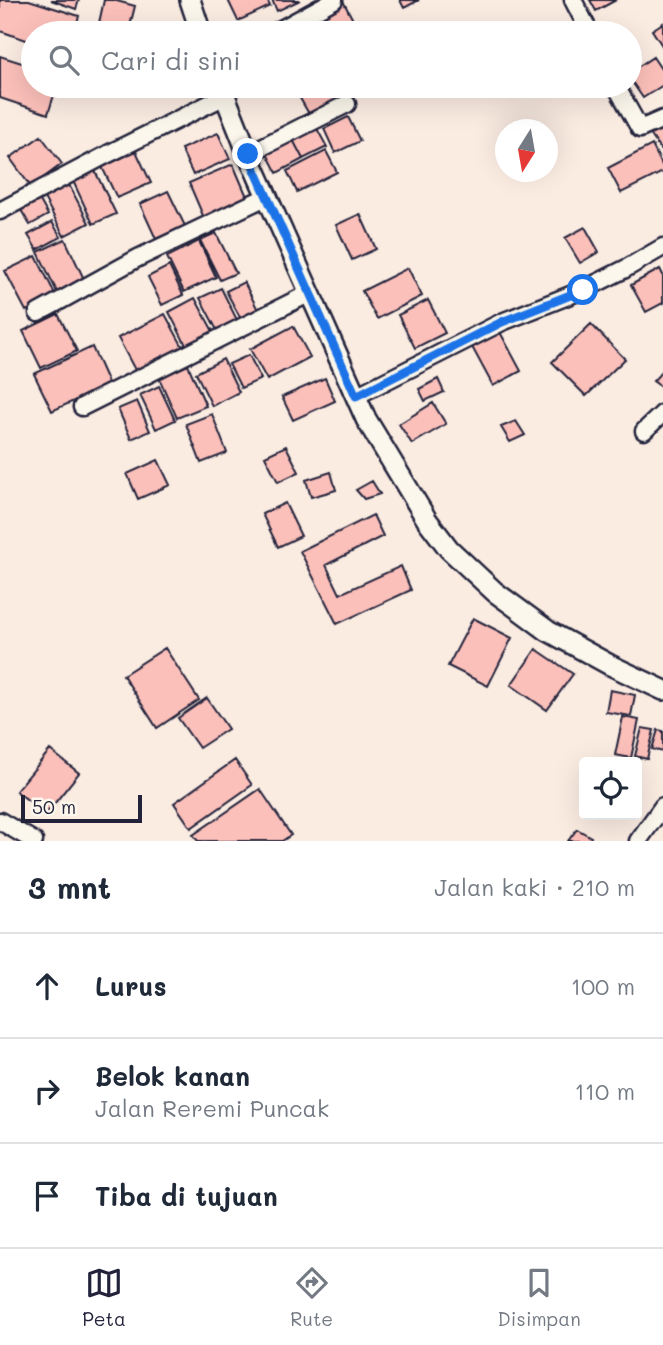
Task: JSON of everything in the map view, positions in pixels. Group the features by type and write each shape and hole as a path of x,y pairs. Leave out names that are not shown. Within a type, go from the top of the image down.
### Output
{"street":[{"path":"190,0 197,21"},
{"path":"296,21 334,0"},
{"path":"573,0 584,21"},
{"path":"0,211 210,98"},
{"path":"226,98 366,419 427,520 449,549 495,592 548,631 663,690"},
{"path":"623,98 640,129 663,119"},
{"path":"248,154 347,104"},
{"path":"38,313 138,258 268,196"},
{"path":"356,396 502,322 583,290 663,247"},
{"path":"82,407 310,293"},
{"path":"644,431 663,413"},
{"path":"638,841 663,806"},
{"path":"0,821 34,841"}],"building":[{"path":"0,0 29,0 79,16 78,21 21,21 21,38 0,31"},
{"path":"51,0 79,0 76,9"},
{"path":"104,0 135,6 131,21 99,21"},
{"path":"228,0 267,0 270,6 238,21"},
{"path":"272,0 300,0 277,11"},
{"path":"400,0 419,0 404,8"},
{"path":"590,0 616,0 596,11"},
{"path":"343,1 354,21 310,21 309,19"},
{"path":"663,23 663,47 652,30"},
{"path":"0,56 21,63 21,98 53,98 48,114 0,98"},
{"path":"653,57 663,72 663,85 643,98 642,97 642,64"},
{"path":"300,98 341,98 309,114"},
{"path":"348,117 360,141 335,153 324,129"},
{"path":"315,125 327,147 303,159 292,138"},
{"path":"663,125 663,153 650,134"},
{"path":"218,133 230,159 193,175 181,149"},
{"path":"41,136 62,164 31,187 10,158"},
{"path":"292,138 303,159 277,173 266,152"},
{"path":"652,145 663,172 621,193 608,168"},
{"path":"136,151 151,183 117,198 102,167"},
{"path":"326,151 337,172 297,192 287,171"},
{"path":"233,164 248,199 204,218 189,183"},
{"path":"95,171 116,214 93,224 73,181"},
{"path":"68,183 89,223 64,236 43,196"},
{"path":"168,191 185,226 156,239 140,204"},
{"path":"39,199 48,215 30,225 21,210"},
{"path":"360,214 376,249 352,260 336,225"},
{"path":"52,222 61,237 37,250 28,235"},
{"path":"585,227 599,252 580,263 565,238"},
{"path":"216,233 236,273 220,280 200,240"},
{"path":"65,239 84,279 57,292 38,252"},
{"path":"199,241 216,277 184,292 167,257"},
{"path":"36,256 56,296 26,311 5,271"},
{"path":"169,266 183,295 162,305 148,277"},
{"path":"408,268 422,296 377,319 362,291"},
{"path":"660,269 663,275 663,303 646,312 631,285"},
{"path":"244,282 260,314 243,323 226,291"},
{"path":"221,288 239,324 219,334 200,298"},
{"path":"195,298 215,335 188,349 169,312"},
{"path":"428,300 445,333 415,348 398,315"},
{"path":"58,314 77,351 41,368 23,331"},
{"path":"165,314 183,347 136,372 118,338"},
{"path":"591,324 625,359 586,396 552,362"},
{"path":"293,326 310,357 267,380 250,349"},
{"path":"500,332 521,371 493,386 472,347"},
{"path":"92,347 109,385 52,411 34,374"},
{"path":"249,355 261,379 241,388 229,364"},
{"path":"223,359 239,392 212,406 196,373"},
{"path":"188,365 206,406 177,418 159,378"},
{"path":"663,370 663,388 653,381"},
{"path":"325,378 335,401 293,420 282,397"},
{"path":"438,379 444,392 425,401 419,389"},
{"path":"159,386 175,420 156,429 140,395"},
{"path":"137,401 150,431 131,439 118,409"},
{"path":"433,403 446,424 412,444 399,424"},
{"path":"212,414 227,453 201,463 186,424"},
{"path":"516,421 525,435 510,442 501,427"},
{"path":"286,446 299,472 278,482 265,456"},
{"path":"158,460 170,485 138,499 127,474"},
{"path":"331,472 336,490 311,497 306,480"},
{"path":"372,481 380,494 364,499 356,490"},
{"path":"285,503 301,536 278,547 262,514"},
{"path":"373,515 383,536 326,565 340,594 401,566 411,590 337,624 300,551"},
{"path":"473,618 512,638 488,686 448,666"},
{"path":"165,648 199,700 157,728 123,675"},
{"path":"536,649 573,674 547,710 511,685"},
{"path":"610,690 635,695 631,716 606,712"},
{"path":"207,698 228,729 199,748 178,718"},
{"path":"623,717 639,720 631,757 615,755"},
{"path":"642,728 654,730 647,759 635,756"},
{"path":"658,730 663,731 663,752 652,749"},
{"path":"50,750 79,773 46,814 16,791"},
{"path":"235,760 252,785 191,828 174,803"},
{"path":"260,789 291,835 282,841 198,841 193,835"},
{"path":"577,829 591,837 588,841 568,841"}],"route":[{"path":"248,154 356,396 502,322 583,290"}]}
